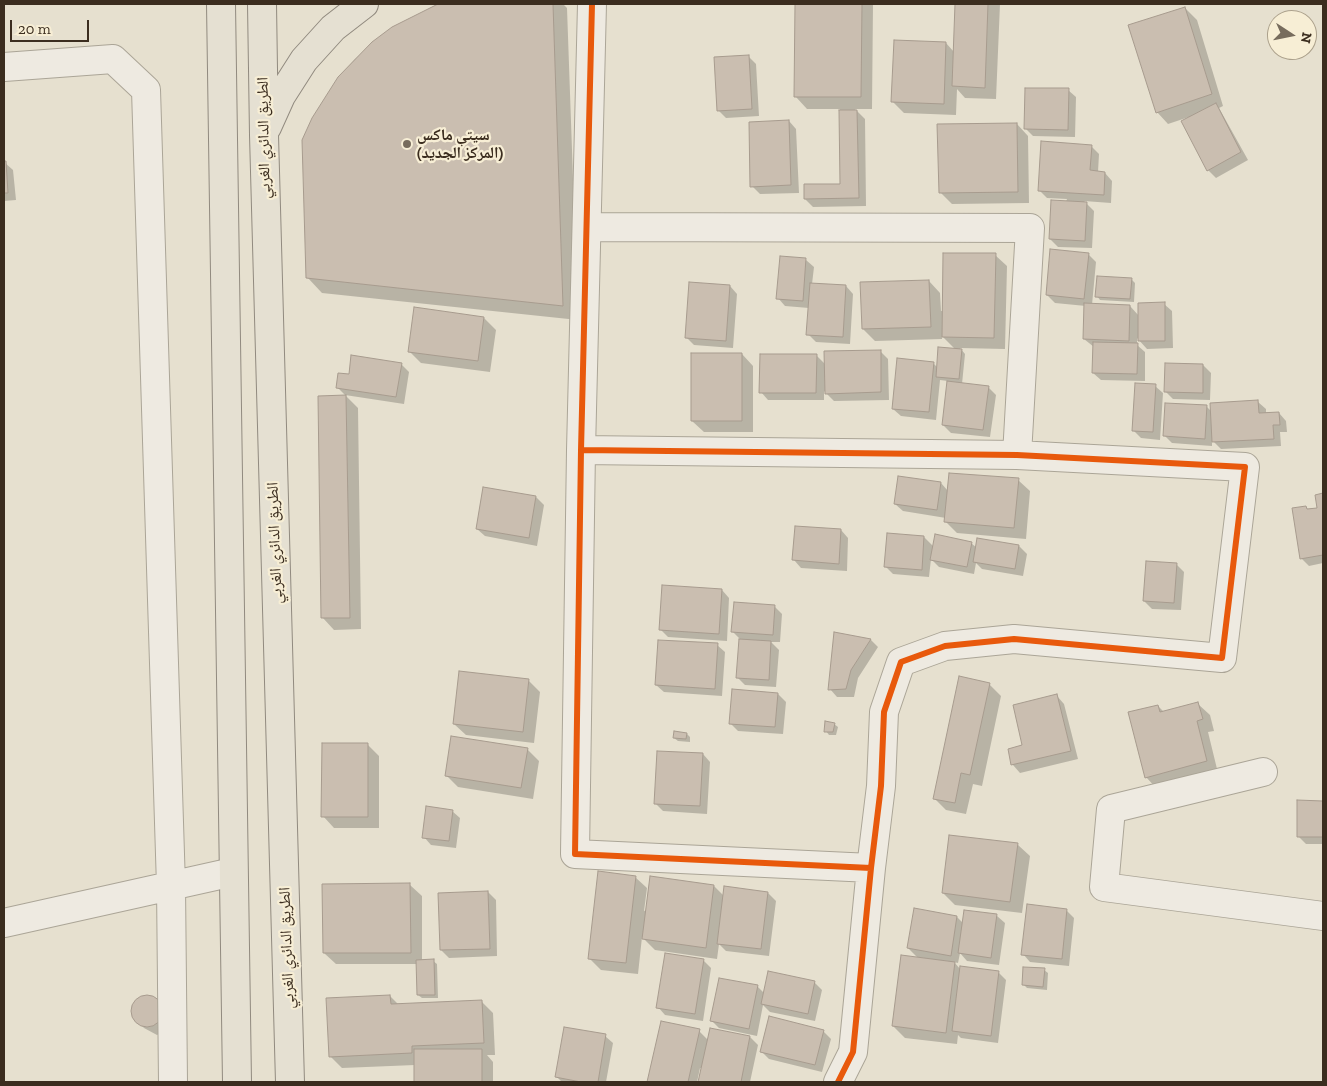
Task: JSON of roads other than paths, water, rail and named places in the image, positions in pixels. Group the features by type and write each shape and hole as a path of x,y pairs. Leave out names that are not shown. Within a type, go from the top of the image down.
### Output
{"main road":[{"path":"221,4 237,1082"},
{"name":"الطريق الدائري الغربي","path":"262,4 290,1082"},
{"path":"264,135 281,96 304,60 333,28 364,4"}],"street":[{"path":"592,4 581,450 575,854 871,868"},
{"path":"4,67 113,59 146,90 171,886 173,1082"},
{"path":"588,227 1030,228 1017,455"},
{"path":"581,450 1017,455 1245,467 1222,658 1014,639 946,646 901,662 884,712 881,786 853,1052 838,1082"},
{"path":"1263,772 1111,808 1104,887 1323,916"},
{"path":"4,923 233,872"}],"place":[{"name":"سيتي ماكس (المركز الجديد)","path":"407,144"}]}
